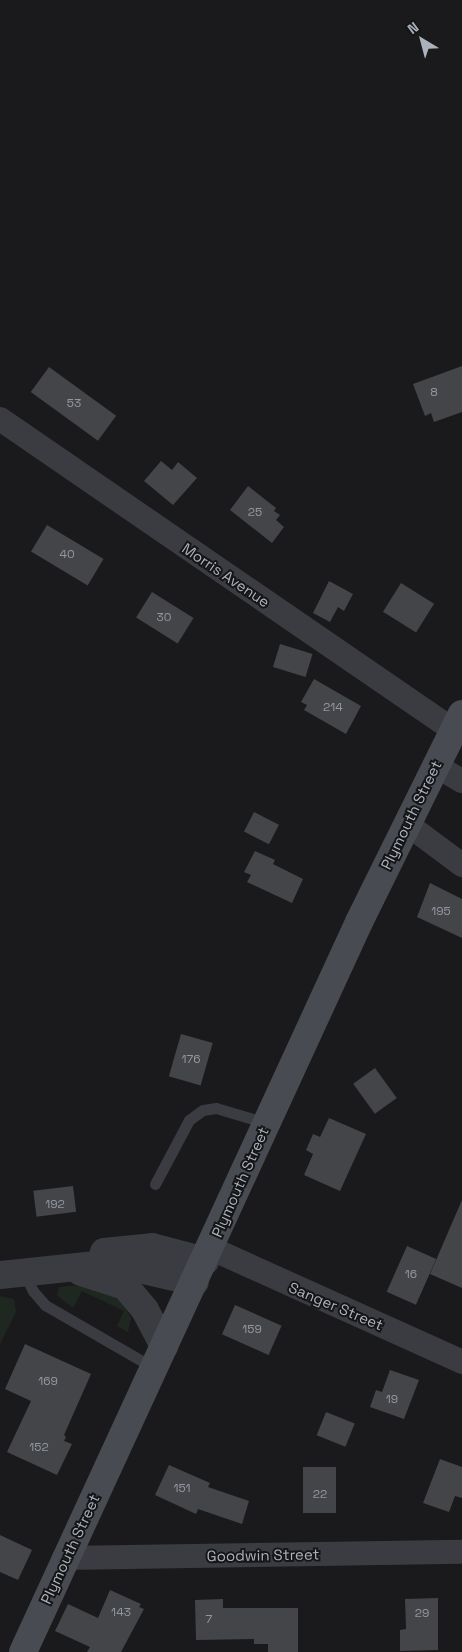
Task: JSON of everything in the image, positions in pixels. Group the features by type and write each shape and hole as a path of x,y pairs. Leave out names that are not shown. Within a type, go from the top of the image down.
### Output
{"main road":[{"name":"Plymouth Street","path":"22,1652 64,1558 203,1264 266,1123 435,765 460,719"}],"street":[{"name":"Morris Avenue","path":"0,419 460,719"},
{"path":"435,765 462,781"},
{"path":"407,824 462,865"},
{"path":"31,1271 125,1264 203,1264"},
{"name":"Sanger Street","path":"203,1264 462,1362"},
{"path":"31,1271 125,1286 145,1310 159,1357"},
{"name":"Goodwin Street","path":"64,1558 462,1552"}],"lane":[{"path":"155,1184 189,1120 203,1110 216,1108 266,1123"},
{"path":"31,1271 33,1291 45,1305 159,1357"}],"shaded area":[{"path":"83,1285 118,1297 131,1318 128,1332 117,1326 124,1311 82,1291 73,1308 57,1295 59,1287"},
{"path":"0,1296 14,1299 16,1312 0,1344"}],"building":[{"path":"462,366 462,412 434,422 431,413 425,416 413,384"},
{"path":"49,367 116,416 98,441 31,392"},
{"path":"161,461 172,470 178,462 197,478 173,505 144,481"},
{"path":"248,486 276,508 274,511 280,515 276,520 284,527 272,543 230,510"},
{"path":"47,525 104,559 88,586 31,552"},
{"path":"329,581 353,594 344,611 338,607 330,622 313,613"},
{"path":"401,583 434,604 416,633 383,612"},
{"path":"152,592 194,618 178,643 136,617"},
{"path":"280,644 313,654 305,677 273,667"},
{"path":"314,679 361,706 346,734 304,710 307,705 301,702"},
{"path":"254,812 279,825 269,844 244,832"},
{"path":"255,851 275,860 273,864 303,879 292,903 247,882 251,875 244,872"},
{"path":"430,883 462,899 462,938 417,917"},
{"path":"181,1034 213,1043 201,1085 169,1076"},
{"path":"375,1068 397,1098 375,1114 353,1084"},
{"path":"329,1118 366,1134 340,1191 304,1175 313,1154 306,1150 313,1134 320,1137"},
{"path":"73,1186 76,1212 36,1217 33,1191"},
{"path":"462,1200 462,1288 430,1274"},
{"path":"407,1246 436,1259 416,1305 387,1292"},
{"path":"235,1305 282,1326 269,1355 222,1334"},
{"path":"25,1344 91,1374 64,1435 66,1437 64,1441 72,1444 57,1475 7,1452 31,1401 5,1389"},
{"path":"390,1370 419,1380 404,1419 370,1407 376,1390 382,1392"},
{"path":"326,1412 355,1424 345,1447 317,1435"},
{"path":"440,1459 462,1467 462,1498 455,1496 449,1512 423,1503"},
{"path":"169,1465 210,1483 208,1487 249,1501 242,1524 198,1509 196,1514 155,1495"},
{"path":"303,1467 336,1467 336,1513 303,1513"},
{"path":"0,1535 32,1550 18,1580 0,1572"},
{"path":"110,1590 141,1604 139,1607 144,1609 121,1652 87,1652 90,1647 55,1631 68,1604 98,1618"},
{"path":"438,1598 438,1650 400,1651 400,1630 406,1629 405,1599"},
{"path":"223,1599 223,1608 298,1608 298,1652 268,1652 268,1644 254,1644 254,1639 196,1640 195,1600"}]}
